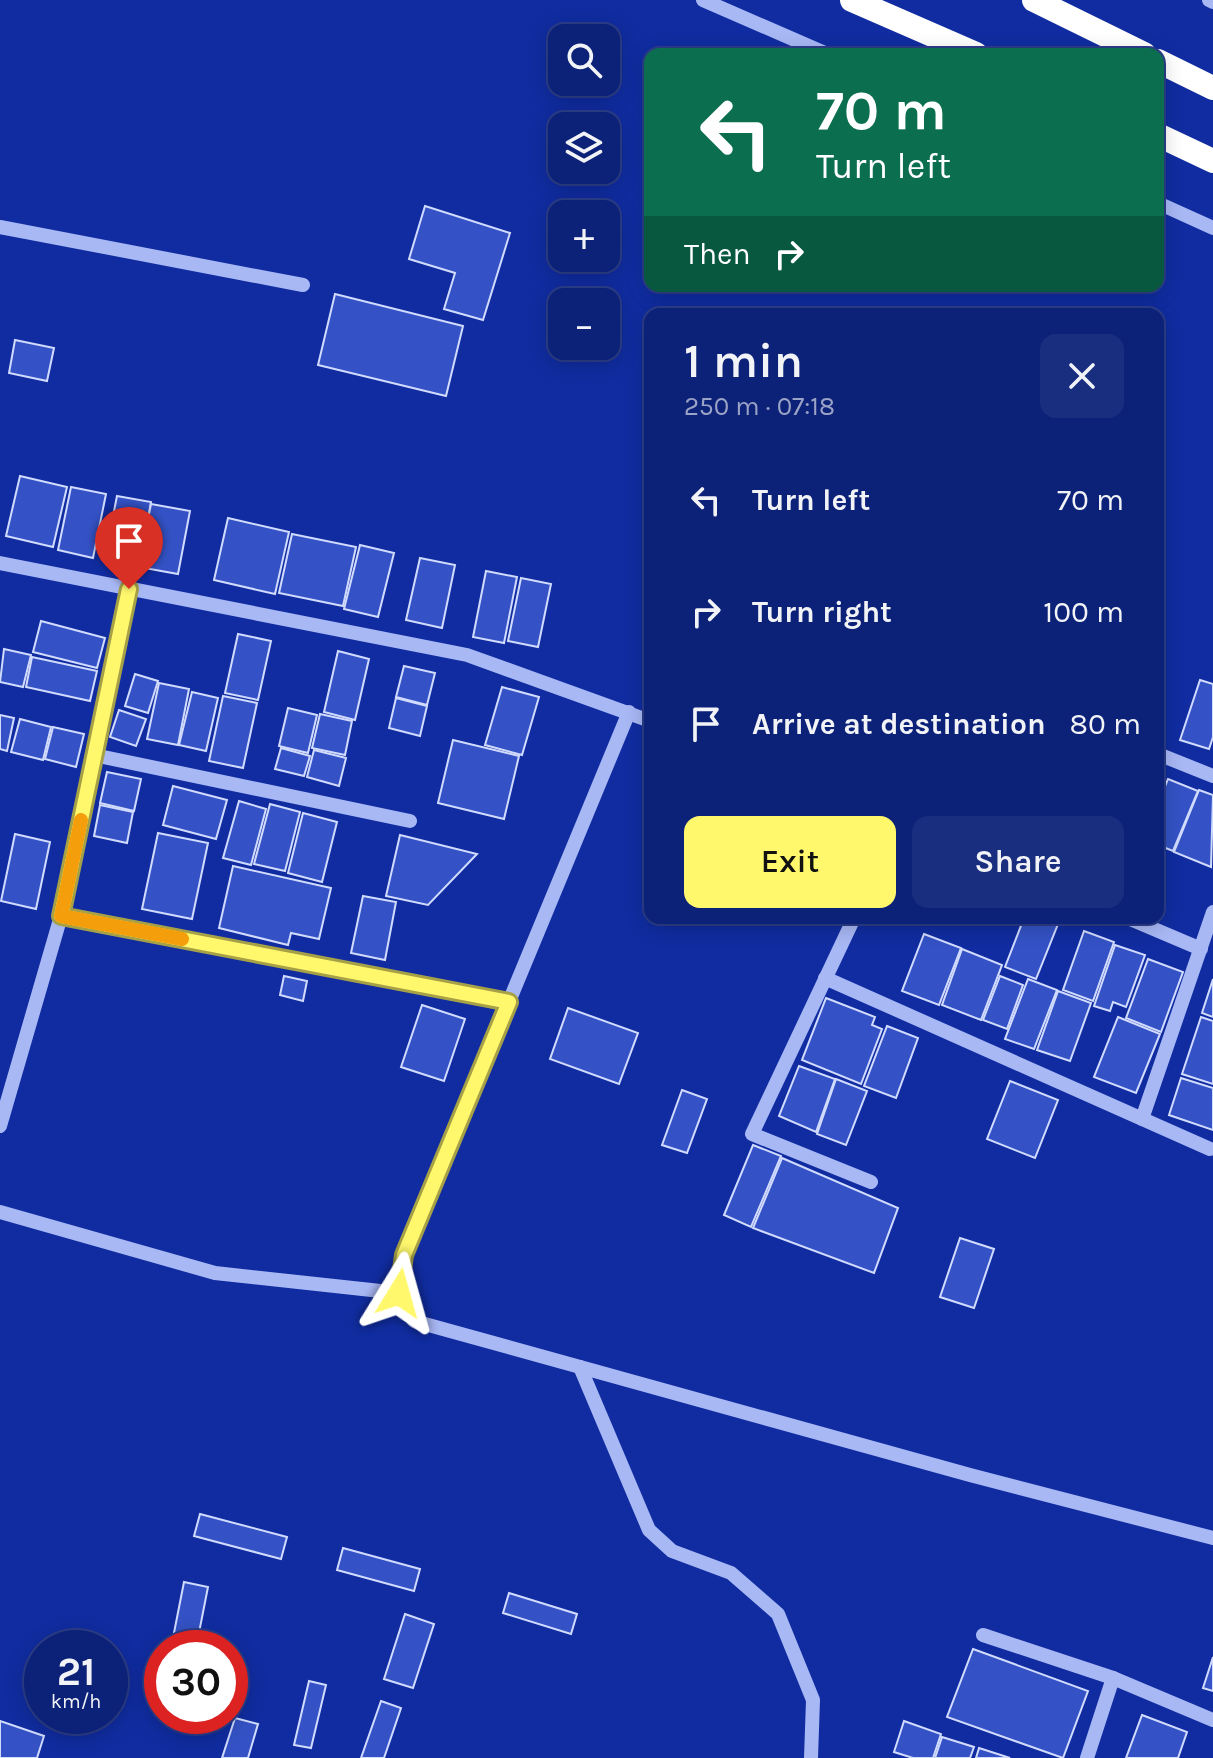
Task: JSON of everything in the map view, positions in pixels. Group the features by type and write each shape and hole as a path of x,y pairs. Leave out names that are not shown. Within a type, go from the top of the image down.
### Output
{"highway":[{"path":"852,0 962,48"},
{"path":"1034,0 1132,48"},
{"path":"1164,64 1213,88"},
{"path":"1164,138 1213,161"}],"street":[{"path":"703,0 813,48"},
{"path":"1164,206 1213,228"},
{"path":"0,227 303,285"},
{"path":"0,563 467,655 644,718"},
{"path":"0,1126 61,916 129,589"},
{"path":"629,712 404,1255 399,1293 414,1321 955,1471 1213,1538"},
{"path":"94,755 410,821"},
{"path":"1164,756 1213,776"},
{"path":"1142,1119 1213,912"},
{"path":"61,916 509,1002"},
{"path":"851,924 752,1134 871,1182"},
{"path":"1142,924 1201,949"},
{"path":"825,978 1210,1149"},
{"path":"0,1212 215,1273 399,1293"},
{"path":"580,1367 649,1530 672,1551 731,1573 778,1614 813,1700 811,1758"},
{"path":"983,1635 1113,1678 1213,1720"},
{"path":"1087,1758 1113,1678"}],"building":[{"path":"425,206 510,233 483,320 444,309 455,273 409,259"},
{"path":"335,294 463,326 446,396 318,365"},
{"path":"15,340 54,348 47,381 9,373"},
{"path":"20,476 67,487 53,547 6,536"},
{"path":"71,487 106,494 93,558 58,550"},
{"path":"117,496 151,502 139,568 104,561"},
{"path":"151,504 190,511 178,574 139,567"},
{"path":"228,518 289,532 275,594 214,580"},
{"path":"292,534 356,547 343,606 279,593"},
{"path":"360,545 394,553 378,617 344,609"},
{"path":"420,558 455,565 442,628 406,620"},
{"path":"486,571 517,577 504,643 473,637"},
{"path":"521,578 551,584 538,647 508,641"},
{"path":"41,621 105,638 97,668 33,652"},
{"path":"238,634 271,641 258,700 225,693"},
{"path":"4,649 31,655 23,687 0,682"},
{"path":"338,651 369,659 355,720 324,712"},
{"path":"32,657 97,671 90,701 26,687"},
{"path":"404,666 435,673 427,705 396,697"},
{"path":"135,674 158,681 148,713 125,706"},
{"path":"1200,680 1213,684 1213,737 1209,749 1180,740"},
{"path":"159,683 189,689 178,745 147,739"},
{"path":"502,687 539,697 522,755 485,745"},
{"path":"192,692 218,698 206,751 179,745"},
{"path":"223,696 257,703 243,768 209,761"},
{"path":"396,698 427,706 420,736 389,728"},
{"path":"288,708 317,715 308,753 279,746"},
{"path":"119,710 146,719 136,746 110,737"},
{"path":"320,714 352,721 345,755 312,748"},
{"path":"0,715 14,718 7,751 0,749"},
{"path":"20,719 51,727 43,760 11,752"},
{"path":"53,727 84,734 76,767 45,759"},
{"path":"453,740 519,756 504,819 438,803"},
{"path":"281,748 310,756 304,776 275,769"},
{"path":"314,750 346,758 339,786 307,777"},
{"path":"107,772 141,779 134,811 100,803"},
{"path":"1168,779 1198,791 1173,851 1164,847 1164,789"},
{"path":"173,786 227,800 216,839 163,825"},
{"path":"1199,790 1213,795 1211,867 1174,852"},
{"path":"239,801 266,809 251,865 223,858"},
{"path":"270,804 300,812 285,871 254,864"},
{"path":"100,805 133,812 127,843 94,836"},
{"path":"303,813 337,822 322,882 288,873"},
{"path":"158,833 208,843 192,919 142,909"},
{"path":"15,834 50,842 36,909 1,901"},
{"path":"400,835 477,854 428,905 386,896"},
{"path":"233,866 331,888 319,939 291,933 288,945 219,928"},
{"path":"363,896 396,902 385,960 351,953"},
{"path":"1022,924 1058,924 1036,979 1005,967"},
{"path":"1084,931 1114,942 1093,1001 1063,990"},
{"path":"924,934 961,948 939,1005 902,991"},
{"path":"1115,945 1145,955 1126,1007 1113,1002 1110,1011 1094,1006"},
{"path":"962,949 1002,965 981,1020 942,1005"},
{"path":"1148,959 1183,972 1161,1032 1126,1018"},
{"path":"284,976 307,981 303,1001 280,995"},
{"path":"1000,976 1023,985 1007,1029 983,1020"},
{"path":"1028,979 1057,990 1034,1049 1005,1039"},
{"path":"1213,979 1213,1017 1202,1013"},
{"path":"1058,991 1091,1003 1070,1061 1037,1050"},
{"path":"826,998 875,1017 872,1025 882,1029 861,1084 802,1060"},
{"path":"422,1005 465,1019 444,1081 401,1067"},
{"path":"568,1008 638,1033 619,1084 550,1059"},
{"path":"1118,1017 1160,1034 1136,1093 1094,1077"},
{"path":"1201,1017 1213,1021 1213,1084 1182,1074"},
{"path":"887,1026 918,1038 896,1098 864,1086"},
{"path":"799,1066 835,1079 816,1132 779,1116"},
{"path":"1181,1078 1213,1088 1213,1130 1169,1115"},
{"path":"836,1079 867,1091 846,1145 817,1134"},
{"path":"1010,1081 1058,1100 1035,1158 987,1139"},
{"path":"682,1090 707,1099 687,1153 662,1145"},
{"path":"753,1145 781,1156 751,1227 724,1215"},
{"path":"782,1158 898,1208 874,1273 753,1228"},
{"path":"960,1238 994,1249 974,1308 940,1297"},
{"path":"200,1514 287,1537 281,1559 194,1536"},
{"path":"343,1548 420,1569 414,1591 337,1570"},
{"path":"184,1582 208,1587 200,1630 175,1630"},
{"path":"509,1593 577,1614 571,1634 503,1613"},
{"path":"405,1614 434,1624 413,1688 384,1679"},
{"path":"973,1649 1088,1691 1063,1758 947,1717"},
{"path":"1213,1657 1213,1691 1203,1688"},
{"path":"309,1681 326,1685 311,1748 294,1745"},
{"path":"381,1701 401,1708 384,1758 361,1758"},
{"path":"1142,1715 1187,1732 1178,1758 1126,1758"},
{"path":"0,1721 24,1729 24,1734 44,1736 37,1758 0,1758"},
{"path":"248,1721 258,1724 248,1758 222,1758 230,1734 248,1734"},
{"path":"904,1721 941,1734 933,1758 913,1758 894,1752"},
{"path":"942,1737 974,1747 970,1758 935,1758"},
{"path":"979,1748 1010,1758 976,1758"}],"slow traffic":[{"path":"81,820 61,916 182,939"}],"route":[{"path":"129,589 61,916 509,1002 404,1255 399,1293"}]}
